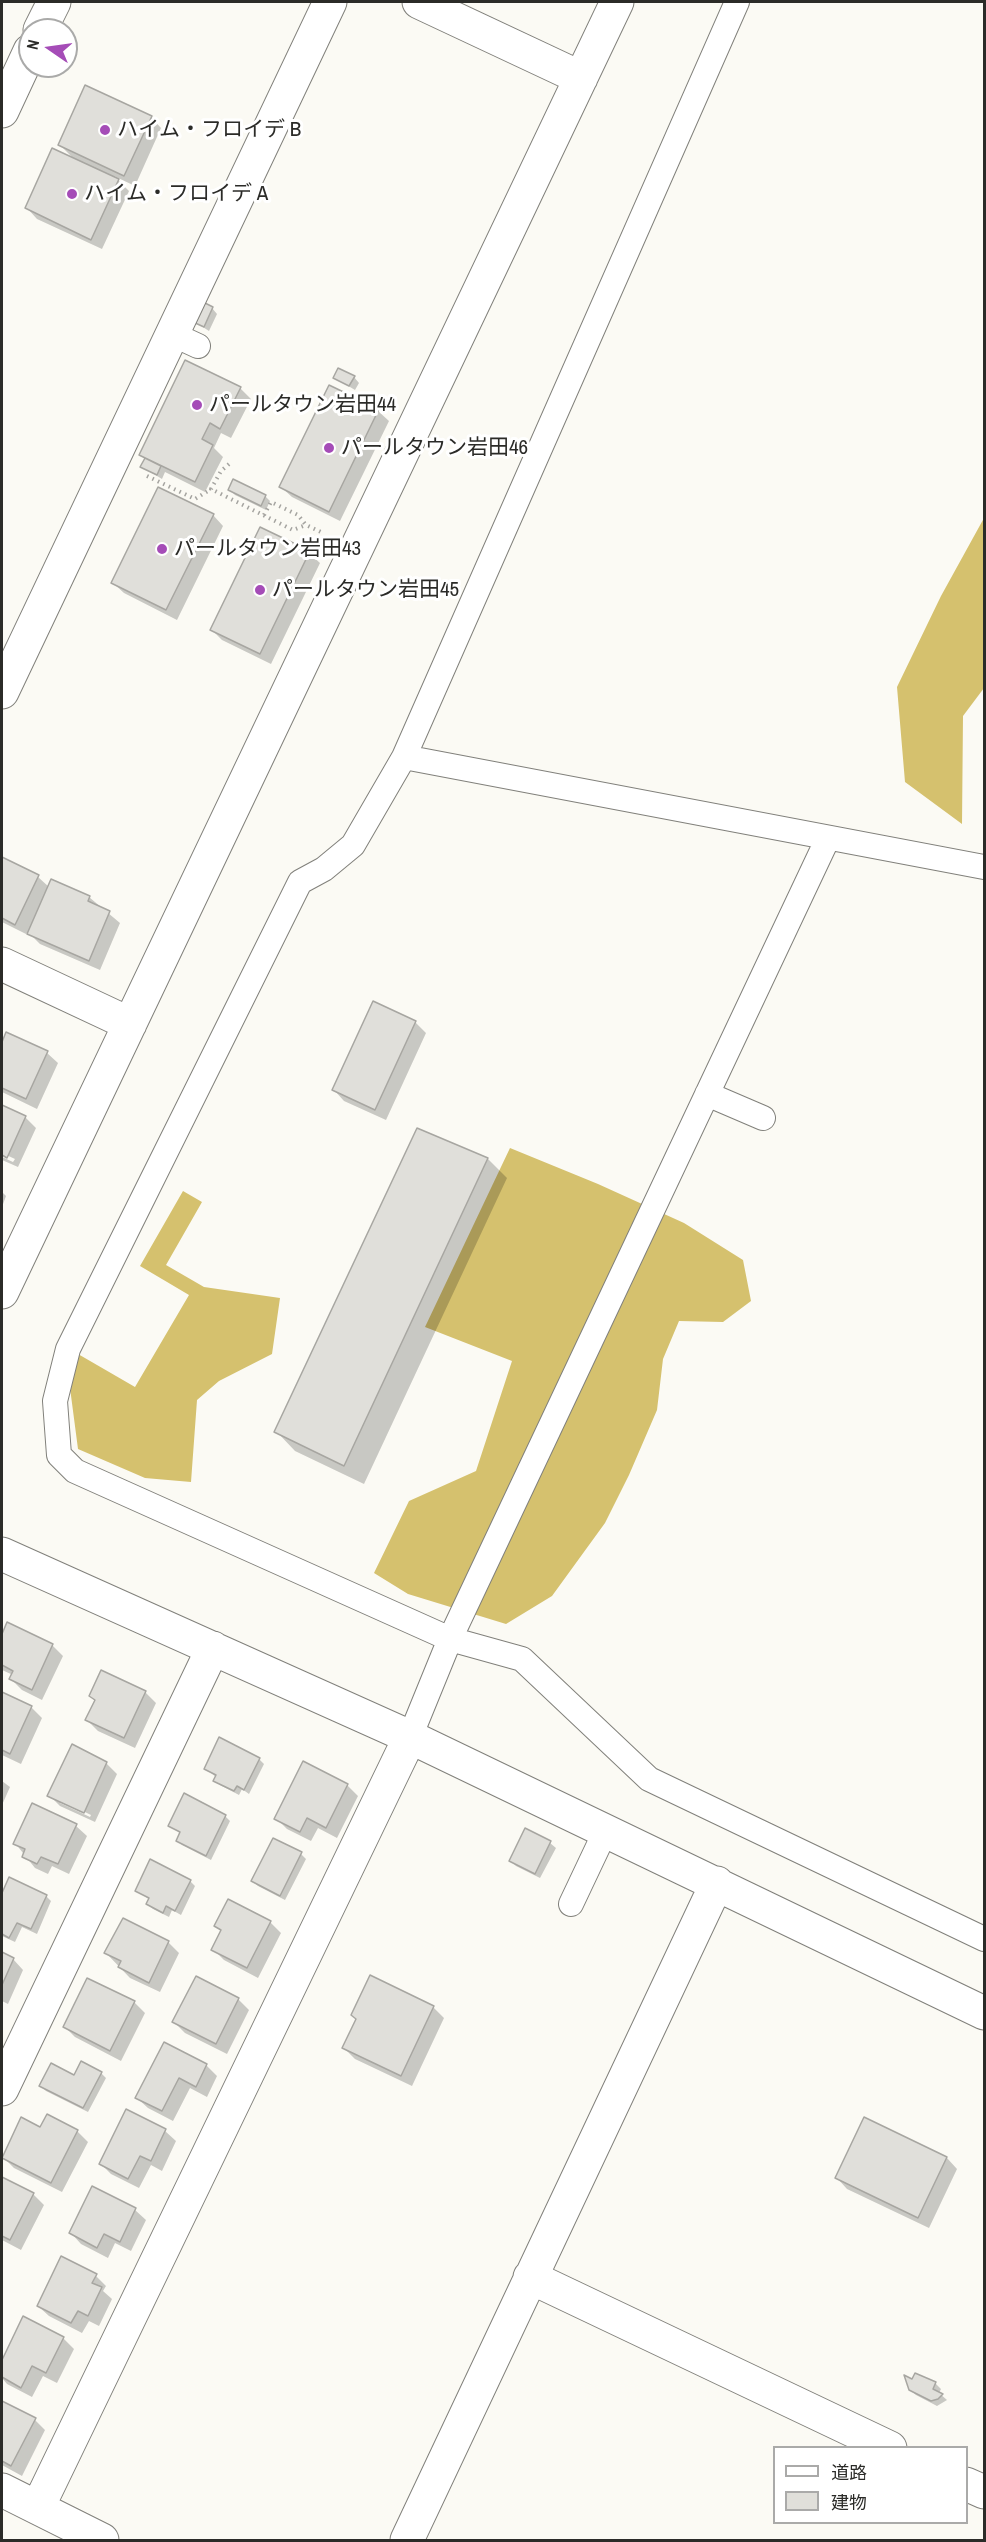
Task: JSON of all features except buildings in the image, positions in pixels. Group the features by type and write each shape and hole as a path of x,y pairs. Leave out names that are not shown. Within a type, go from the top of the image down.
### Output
{"street":[{"path":"46,18 54,2"},
{"path":"2,692 185,340 330,2"},
{"path":"419,2 581,78"},
{"path":"2,1292 617,2"},
{"path":"2,111 18,77"},
{"path":"4,972 130,1024"},
{"path":"3,1558 213,1648 410,1737 984,2013"},
{"path":"2,2089 213,1648"},
{"path":"39,2507 410,1737"},
{"path":"407,2541 717,1883"},
{"path":"530,2277 886,2446"},
{"path":"968,2485 984,2492"},
{"path":"2,2490 102,2541"}],"lane":[{"path":"737,2 404,757 353,845 324,869 300,882 68,1349 55,1401 59,1455 75,1471 450,1639 522,1659 649,1779 984,1939"},
{"path":"404,757 984,867"},
{"path":"410,1737 450,1639 828,838"},
{"path":"707,1094 763,1118"},
{"path":"571,1904 606,1830"}],"path":[{"path":"141,478 147,476 195,499 211,489 220,471 230,464"},
{"path":"211,489 293,530 306,525 298,515 270,502 264,515"}],"shaded area":[{"path":"984,518 984,688 963,716 962,824 905,782 897,687 941,596"},
{"path":"510,1148 684,1223 743,1260 751,1301 723,1322 679,1321 663,1359 657,1410 605,1523 552,1596 506,1624 408,1594 374,1573 409,1501 476,1471 512,1361 425,1327"},
{"path":"183,1191 202,1202 166,1265 204,1287 280,1298 272,1354 219,1381 197,1400 191,1482 145,1478 78,1449 70,1388 78,1354 135,1387 189,1295 140,1266"}],"place":[{"name":"ハイム・フロイデ B","path":"105,130"},
{"name":"ハイム・フロイデ A","path":"72,194"},
{"name":"パールタウン岩田44","path":"197,405"},
{"name":"パールタウン岩田46","path":"329,448"},
{"name":"パールタウン岩田43","path":"162,549"},
{"name":"パールタウン岩田45","path":"260,590"}]}
